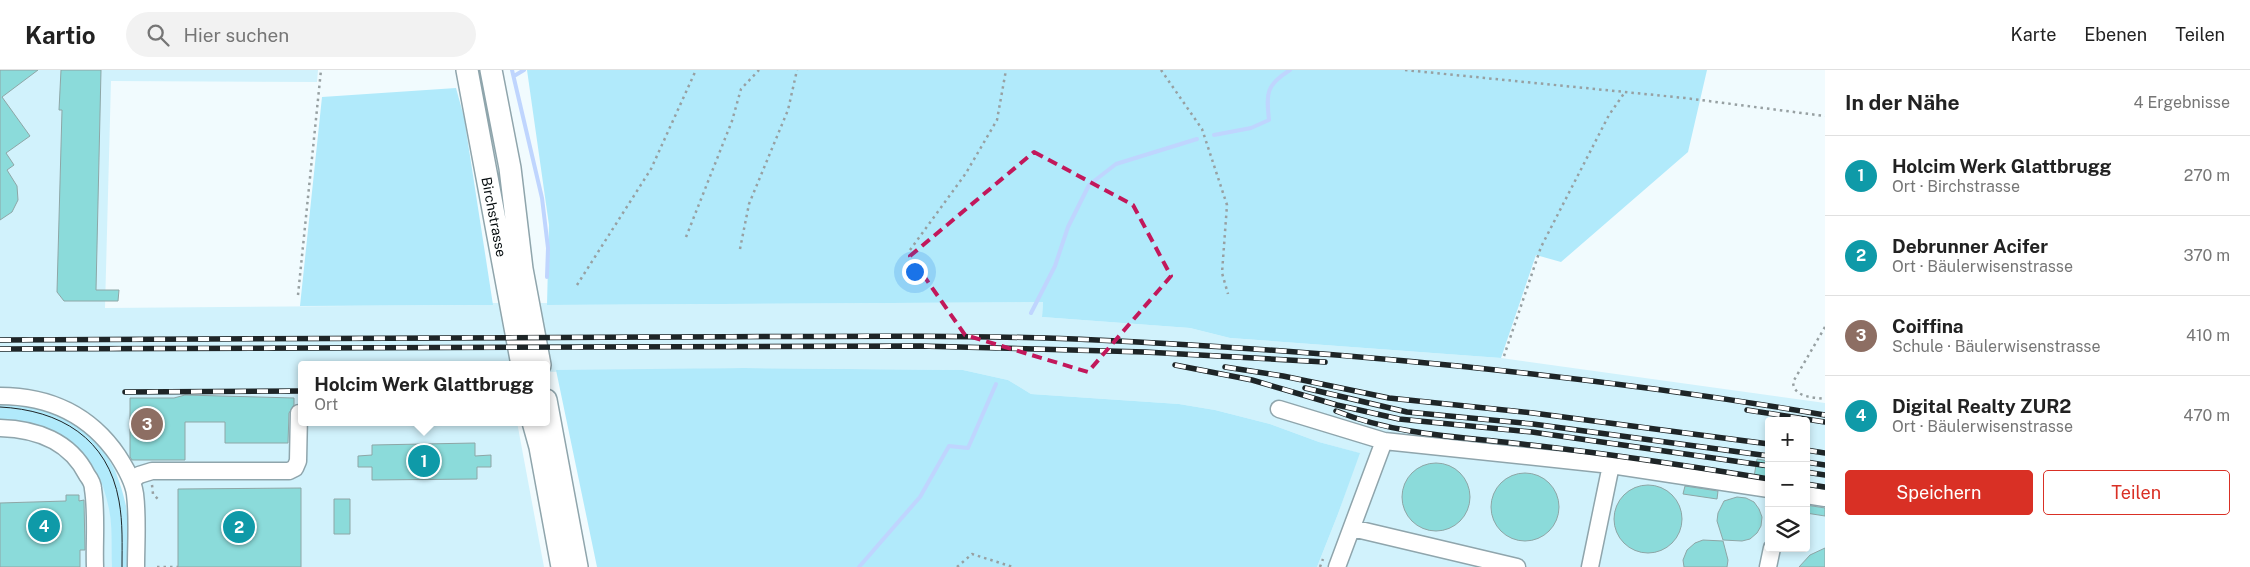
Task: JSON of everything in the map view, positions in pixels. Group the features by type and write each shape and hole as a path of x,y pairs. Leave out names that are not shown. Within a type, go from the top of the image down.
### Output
{"main road":[{"name":"Birchstrasse","path":"467,70 521,361"},
{"name":"Birchstrasse","path":"491,70 510,168 522,270 539,361"},
{"path":"550,422 577,567"},
{"path":"533,426 533,448 541,518 550,567"},
{"path":"534,426 540,447 562,567"}],"street":[{"path":"0,396 32,398 57,405 89,423 108,442 132,481 135,494 136,567"},
{"path":"1279,409 1384,440 1612,465 1765,488"},
{"path":"132,481 139,475 152,471 289,471 295,468 298,461 299,426"},
{"path":"0,428 22,428 43,435 68,449 84,468 93,487 95,567"},
{"path":"1337,567 1384,440"},
{"path":"1590,567 1612,465"},
{"path":"1810,496 1825,498"},
{"path":"1352,528 1496,565 1517,567"},
{"path":"1768,567 1771,552"}],"path":[{"path":"298,295 321,70"},
{"path":"577,285 651,170 696,70"},
{"path":"686,237 732,121 741,89 759,70"},
{"path":"740,249 749,204 788,110 797,70"},
{"path":"910,250 966,173 997,120 1006,70"},
{"path":"1161,70 1202,129 1227,205 1222,273 1228,294"},
{"path":"1404,70 1625,92 1825,116"},
{"path":"1504,356 1541,246 1609,115 1625,92"},
{"path":"1825,327 1793,382 1793,388 1797,392 1805,396 1825,399"},
{"path":"152,489 158,499"},
{"path":"957,567 972,554 1012,567"},
{"path":"157,567 178,567"}],"highlighted area":[{"path":"1034,152 1133,205 1171,276 1088,372 965,335 910,256"}],"shaded area":[{"path":"0,70 318,70 317,82 111,81 105,308 492,305 492,303 547,303 547,305 1043,302 1042,317 1190,328 1230,338 1501,358 1825,403 1825,567 1317,567 1359,453 1319,442 1270,424 1215,410 1179,404 1031,394 1008,380 963,370 744,368 550,372 550,361 298,361 298,426 518,426 544,567 143,567 142,472 129,473 120,453 0,392"},
{"path":"527,70 1707,70 1688,152 1561,262 1536,255 1501,358 1230,338 1190,328 1042,317 1043,302 547,305 549,225"},
{"path":"456,88 464,117 493,305 300,306 322,97"},
{"path":"744,368 963,370 1008,380 1031,394 1179,404 1215,410 1270,424 1319,442 1360,453 1317,567 597,567 556,370"},
{"path":"0,403 108,456 115,468 126,508 127,567 0,567"},
{"path":"0,403 24,405 46,410 66,418 98,444 120,482 126,506 128,528 127,567 112,567 110,516 104,488 85,456 72,443 57,434 40,427 0,420"}],"building":[{"path":"0,70 38,70 2,97 30,136 6,153 14,165 7,170 17,186 18,200 12,212 0,220"},
{"path":"61,70 101,70 96,290 119,290 118,301 64,301 57,292 62,110 59,110"},
{"path":"185,395 294,398 294,405 289,413 288,443 225,443 225,422 185,422 185,460 132,460 130,457 130,398 174,398"},
{"path":"475,443 475,456 491,455 491,467 477,467 477,479 372,480 372,467 358,467 358,456 372,455 372,445"},
{"path":"1757,459 1765,460 1765,478 1754,477"},
{"path":"1436,463 1449,466 1460,473 1467,484 1470,497 1467,510 1460,521 1449,528 1436,531 1423,528 1412,521 1405,510 1402,497 1405,484 1412,473 1423,466"},
{"path":"1525,473 1538,476 1549,483 1556,494 1559,507 1556,520 1549,531 1538,538 1525,541 1512,538 1501,531 1494,520 1491,507 1494,494 1501,483 1512,476"},
{"path":"1648,485 1661,488 1672,495 1679,506 1682,519 1679,532 1672,543 1661,550 1648,553 1635,550 1624,543 1617,532 1614,519 1617,506 1624,495 1635,488"},
{"path":"1685,486 1718,491 1717,499 1683,494"},
{"path":"301,488 301,567 178,567 178,489"},
{"path":"66,495 79,495 79,501 84,500 85,550 80,550 80,567 0,567 0,503 66,501"},
{"path":"1737,497 1746,498 1754,502 1762,517 1761,526 1750,539 1742,541 1723,540 1717,521 1718,513 1724,501"},
{"path":"334,499 350,499 350,534 334,534"},
{"path":"1810,506 1825,508 1825,516 1810,514"},
{"path":"1703,540 1723,541 1728,560 1727,567 1684,567 1683,560 1687,550 1695,543"},
{"path":"1825,548 1825,567 1799,567 1810,555"}],"waterway":[{"path":"512,70 542,198 548,248 547,277"},
{"path":"514,76 524,70"},
{"path":"1214,135 1251,128 1269,120 1269,90 1276,80 1290,70"},
{"path":"1031,313 1055,266 1068,227 1089,185 1116,164 1197,139"},
{"path":"859,567 920,497 949,446 968,448 996,384"}],"tram line":[{"path":"0,407 22,409 61,421 92,444 104,460 113,479 119,501 122,526 122,567"}],"railway":[{"path":"0,340 864,336 1075,339 1263,350 1452,365 1639,387 1825,415"},
{"path":"0,349 920,346 1145,352 1325,362"},
{"path":"1175,365 1252,380 1337,405 1399,419 1532,432 1765,465"},
{"path":"1225,367 1283,376 1389,398 1533,413 1765,443"},
{"path":"1305,388 1407,412 1533,424 1765,455"},
{"path":"125,392 298,391"},
{"path":"1747,410 1825,422"},
{"path":"1336,411 1384,426 1408,431 1590,452 1765,478"},
{"path":"1810,451 1825,453"},
{"path":"1810,463 1825,465"},
{"path":"1810,473 1825,475"},
{"path":"1810,485 1825,487"}],"place":[{"name":"Coiffina","path":"147,424"},
{"name":"Holcim Werk Glattbrugg","path":"424,461"},
{"name":"Digital Realty ZUR2","path":"44,526"},
{"name":"Debrunner Acifer","path":"239,527"}]}
